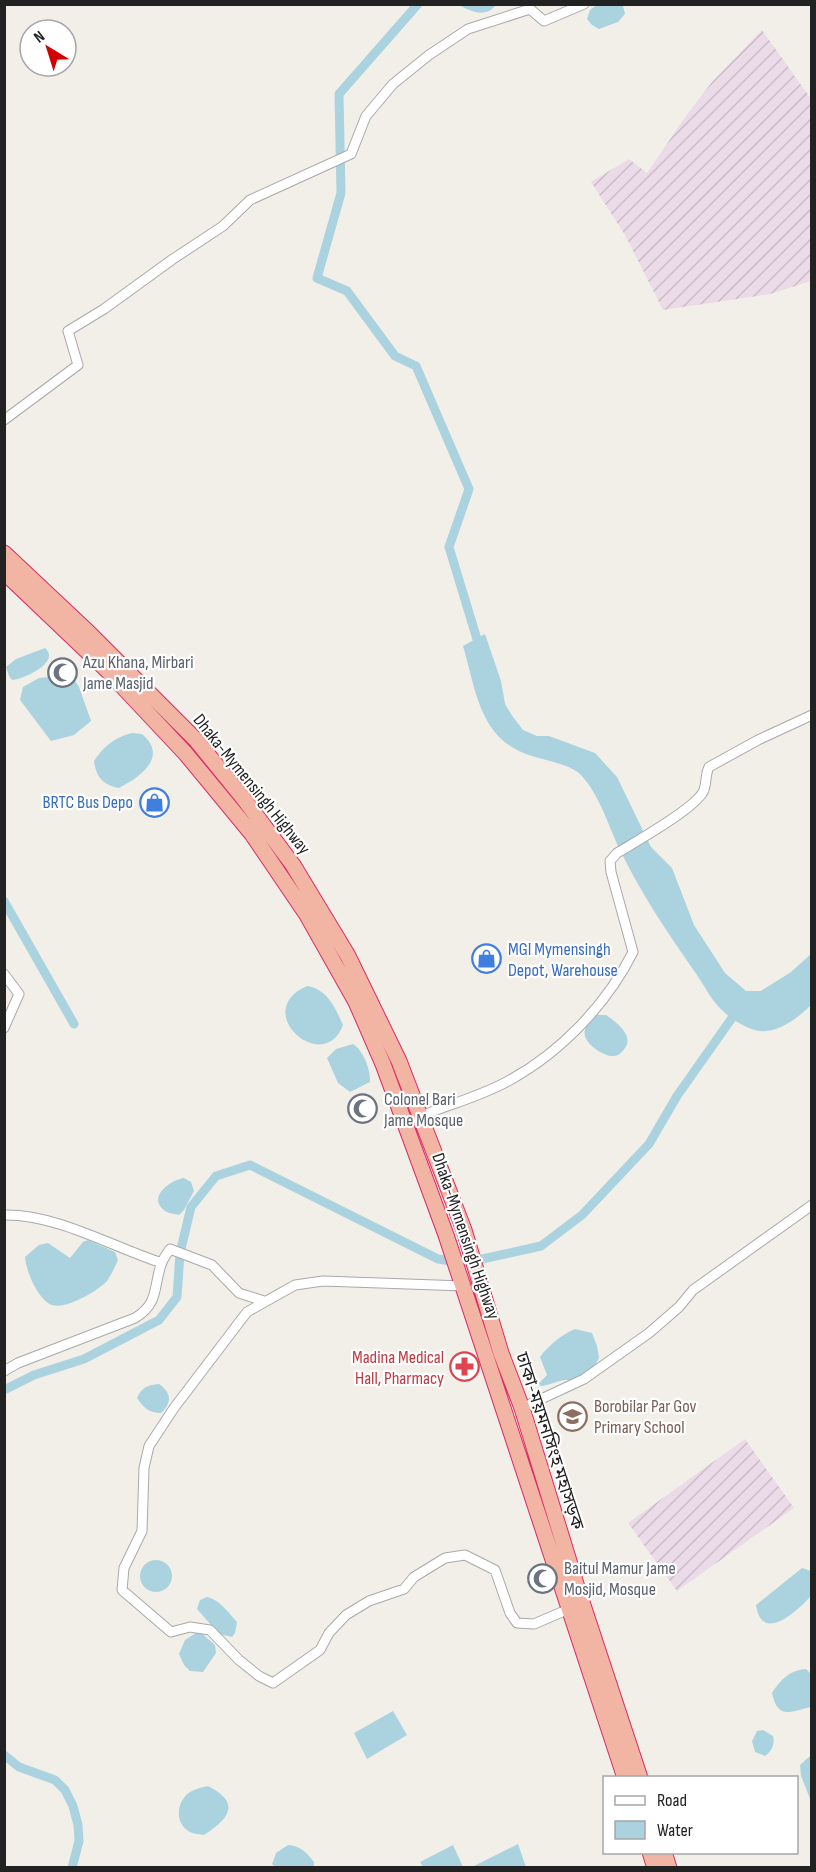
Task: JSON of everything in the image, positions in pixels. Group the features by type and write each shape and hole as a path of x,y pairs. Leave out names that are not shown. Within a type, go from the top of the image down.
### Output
{"highway":[{"name":"Dhaka-Mymensingh Highway","path":"4,553 89,633 196,740 293,865 348,956 399,1061 464,1230 482,1287"},
{"name":"Dhaka-Mymensingh Highway","path":"4,572 109,672 186,754 252,834 307,915 356,1002 374,1044 464,1286 624,1776"},
{"name":"ঢাকা-ময়মনসিংহ মহাসড়ক","path":"482,1287 501,1353 522,1408 576,1584 639,1776"}],"street":[{"path":"4,420 78,365 68,331 104,309 173,259 224,226 250,200 351,154 366,116 393,84 429,55 468,29 530,9 544,21 584,4"},
{"path":"421,1116 509,1081 536,1065 588,1016 620,978 633,952 610,861 617,853 654,831 696,801 704,791 705,774 709,767 758,740 812,715"},
{"path":"4,974 19,994 4,1028"},
{"path":"522,1408 584,1380 649,1333 679,1307 693,1290 812,1205"},
{"path":"4,1215 25,1215 162,1263"},
{"path":"4,1371 18,1363 146,1311 157,1287 162,1263 170,1249 212,1265 239,1293 264,1301"},
{"path":"464,1286 322,1281 295,1285 247,1312 174,1408 149,1446 144,1468 142,1531 124,1569 122,1590 171,1632 190,1627 210,1630 239,1660 259,1676 273,1683 320,1650 329,1633 346,1615 369,1601 404,1589 414,1577 445,1558 465,1555 495,1570 510,1613 516,1623 534,1624 569,1609"}],"shaded area":[{"path":"762,30 811,99 811,281 770,294 663,310 625,235 591,182 629,159 647,173 712,82"},
{"path":"745,1439 794,1508 677,1591 628,1523"}],"water":[{"path":"598,4 623,6 625,14 618,22 599,29 587,19 590,10"},
{"path":"459,5 496,5 483,13 474,12"},
{"path":"485,634 501,681 505,704 523,730 537,736 549,736 595,753 617,777 651,847 672,868 694,925 725,973 746,991 761,991 791,972 811,954 811,1005 801,1014 781,1027 760,1031 736,1021 716,1004 647,899 621,852 599,802 581,775 566,766 517,750 492,728 477,698 463,646"},
{"path":"45,648 49,653 45,664 25,677 12,680 6,667 16,659"},
{"path":"71,675 79,687 91,721 74,735 51,741 20,700 23,687 39,678"},
{"path":"132,733 142,734 150,742 153,751 149,766 119,788 109,785 99,776 94,761 110,743"},
{"path":"307,986 325,995 343,1025 334,1039 321,1044 308,1042 296,1034 288,1023 285,1010 291,997"},
{"path":"597,1015 606,1015 626,1034 625,1048 617,1055 610,1056 599,1051 586,1039 586,1028"},
{"path":"353,1044 366,1061 370,1082 350,1092 338,1083 327,1058 336,1049"},
{"path":"184,1178 191,1182 194,1191 184,1210 179,1215 165,1211 160,1206 159,1195 167,1186"},
{"path":"88,1240 115,1252 118,1260 107,1281 89,1294 65,1305 52,1305 47,1302 34,1284 25,1257 39,1245 48,1243 70,1258 83,1242"},
{"path":"575,1329 592,1333 599,1358 595,1366 573,1381 564,1380 540,1386 539,1383 547,1375 540,1357 547,1348"},
{"path":"159,1384 169,1398 167,1406 161,1413 147,1409 137,1398 146,1387"},
{"path":"156,1560 167,1565 172,1576 167,1587 156,1592 145,1587 140,1576 145,1565"},
{"path":"802,1568 811,1571 811,1596 781,1621 765,1622 760,1617 756,1605"},
{"path":"207,1597 220,1604 237,1622 232,1637 219,1634 197,1609 200,1600"},
{"path":"199,1631 215,1645 216,1653 203,1672 190,1671 179,1654 185,1640"},
{"path":"806,1669 811,1674 811,1707 791,1712 782,1711 778,1708 772,1693 786,1676"},
{"path":"393,1711 407,1735 367,1759 354,1733"},
{"path":"763,1730 774,1739 772,1747 765,1756 755,1752 752,1741 757,1731"},
{"path":"811,1755 811,1801 801,1776 800,1765"},
{"path":"208,1786 225,1798 228,1811 220,1823 204,1835 192,1833 185,1828 179,1818 182,1801 190,1792"},
{"path":"518,1844 526,1867 472,1867"},
{"path":"288,1845 306,1852 314,1862 314,1867 275,1867 272,1864 276,1853"},
{"path":"453,1845 463,1867 423,1867 420,1862"}],"waterway":[{"path":"418,4 339,94 341,193 317,278 347,291 395,356 416,366 469,489 449,547 480,649"},
{"path":"4,901 74,1024"},
{"path":"4,1390 34,1375 84,1359 159,1320 177,1297 180,1253 191,1207 216,1176 250,1165 438,1259 464,1263 541,1246 582,1215 649,1144 677,1096 739,1008"},
{"path":"4,1755 19,1767 55,1780 65,1790 73,1806 78,1825 79,1841 72,1868"}],"place":[{"name":"Azu Khana, Mirbari Jame Masjid","path":"62,672"},
{"name":"BRTC Bus Depo","path":"154,802"},
{"name":"MGI Mymensingh Depot, Warehouse","path":"487,959"},
{"name":"Colonel Bari Jame Mosque","path":"363,1109"},
{"name":"Madina Medical Hall, Pharmacy","path":"465,1367"},
{"name":"Borobilar Par Gov Primary School","path":"573,1416"},
{"name":"Baitul Mamur Jame Mosjid, Mosque","path":"543,1578"}]}
